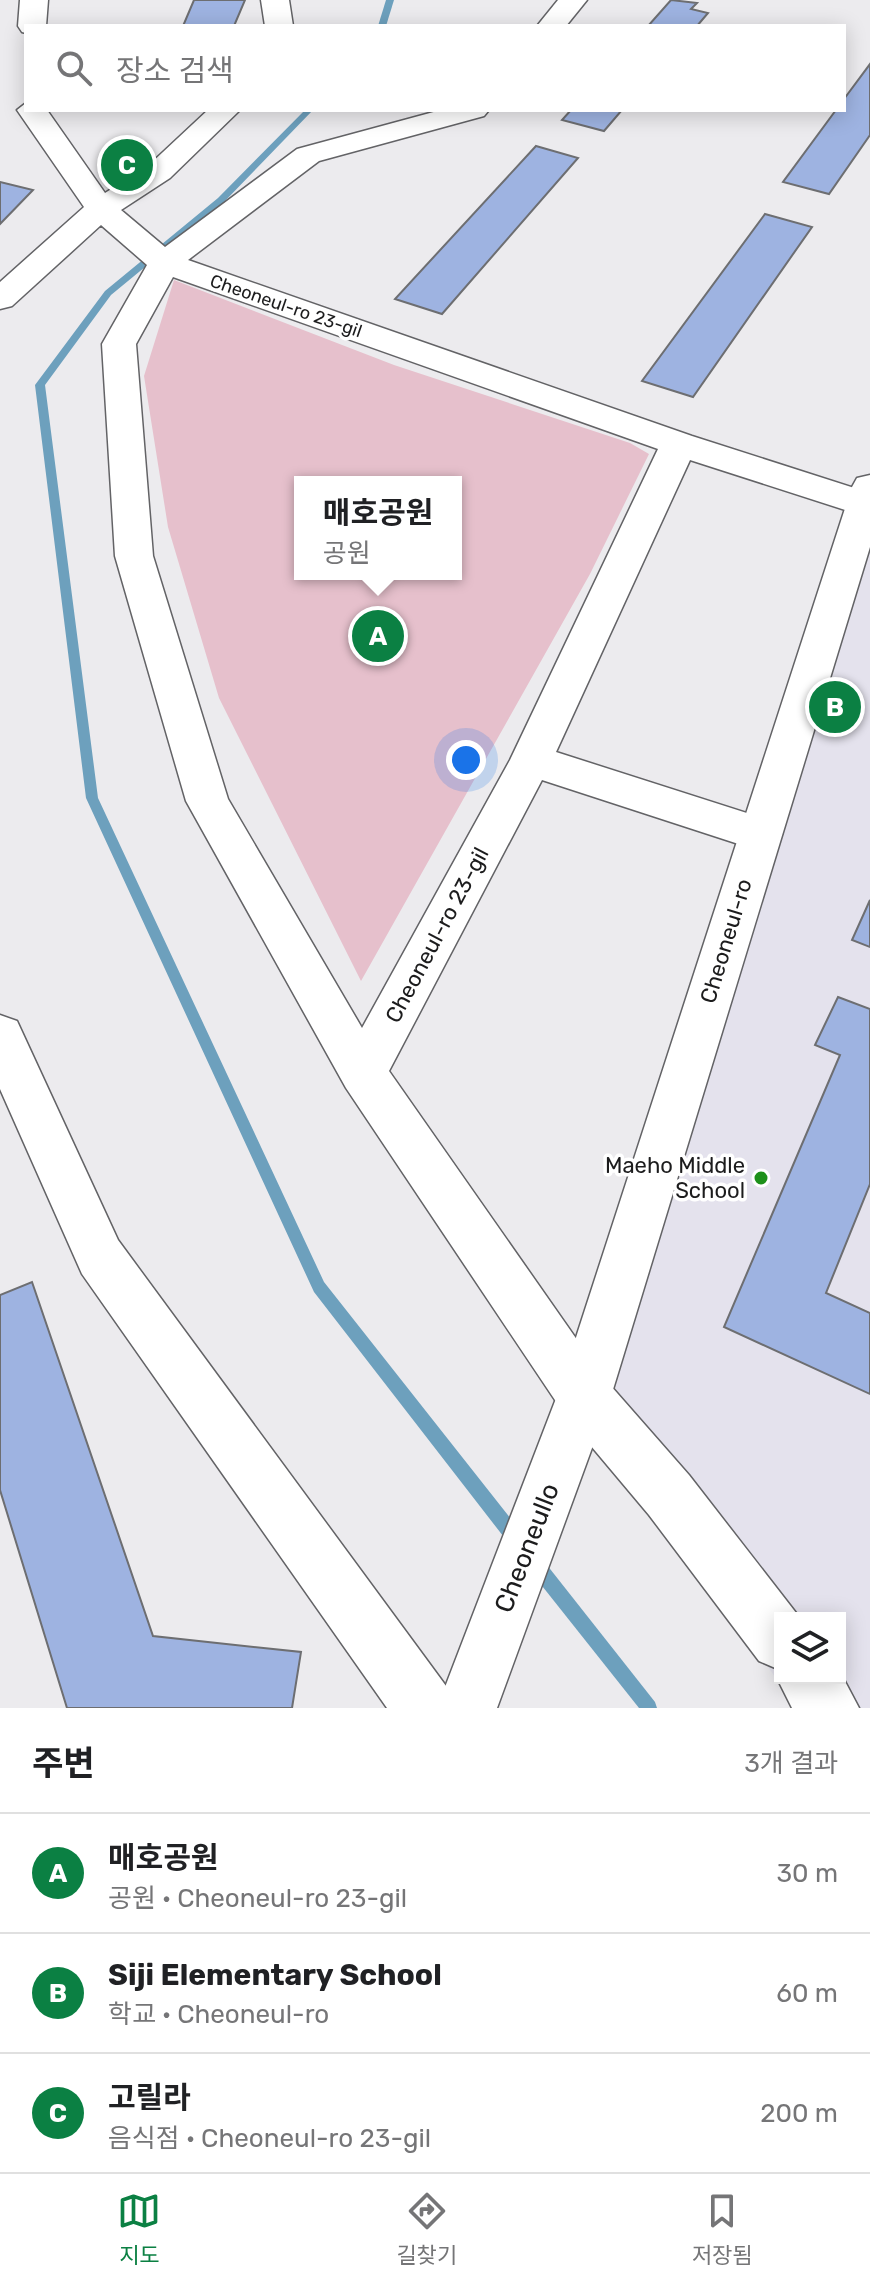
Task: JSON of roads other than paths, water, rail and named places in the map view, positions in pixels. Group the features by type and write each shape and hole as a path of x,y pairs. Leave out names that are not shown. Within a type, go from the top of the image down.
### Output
{"street":[{"path":"32,24 34,0"},
{"path":"275,0 279,24"},
{"path":"553,24 573,0"},
{"path":"33,112 108,217"},
{"path":"0,299 108,217 223,112"},
{"path":"467,112 308,155 164,263 119,344 134,556 207,801 363,1073 584,1396 669,1495 774,1632"},
{"name":"Cheoneul-ro 23-gil","path":"108,217 164,263 679,444 868,499"},
{"name":"Cheoneul-ro 23-gil","path":"363,1073 531,760 679,444"},
{"name":"Cheoneul-ro","path":"584,1396 868,499"},
{"path":"531,760 760,834"},
{"path":"0,1035 100,1257 453,1705"},
{"name":"Cheoneullo","path":"453,1705 584,1396"},
{"path":"811,1684 829,1708"}],"waterway":[{"path":"383,24 390,0"},
{"path":"307,112 221,200 108,293 40,385 92,798 319,1287 516,1539"},
{"path":"537,1566 649,1708"}],"place":[{"name":"고릴라","path":"127,165"},
{"name":"매호공원","path":"378,636"},
{"name":"Siji Elementary School","path":"835,707"},
{"name":"Maeho Middle School","path":"761,1178"}]}
